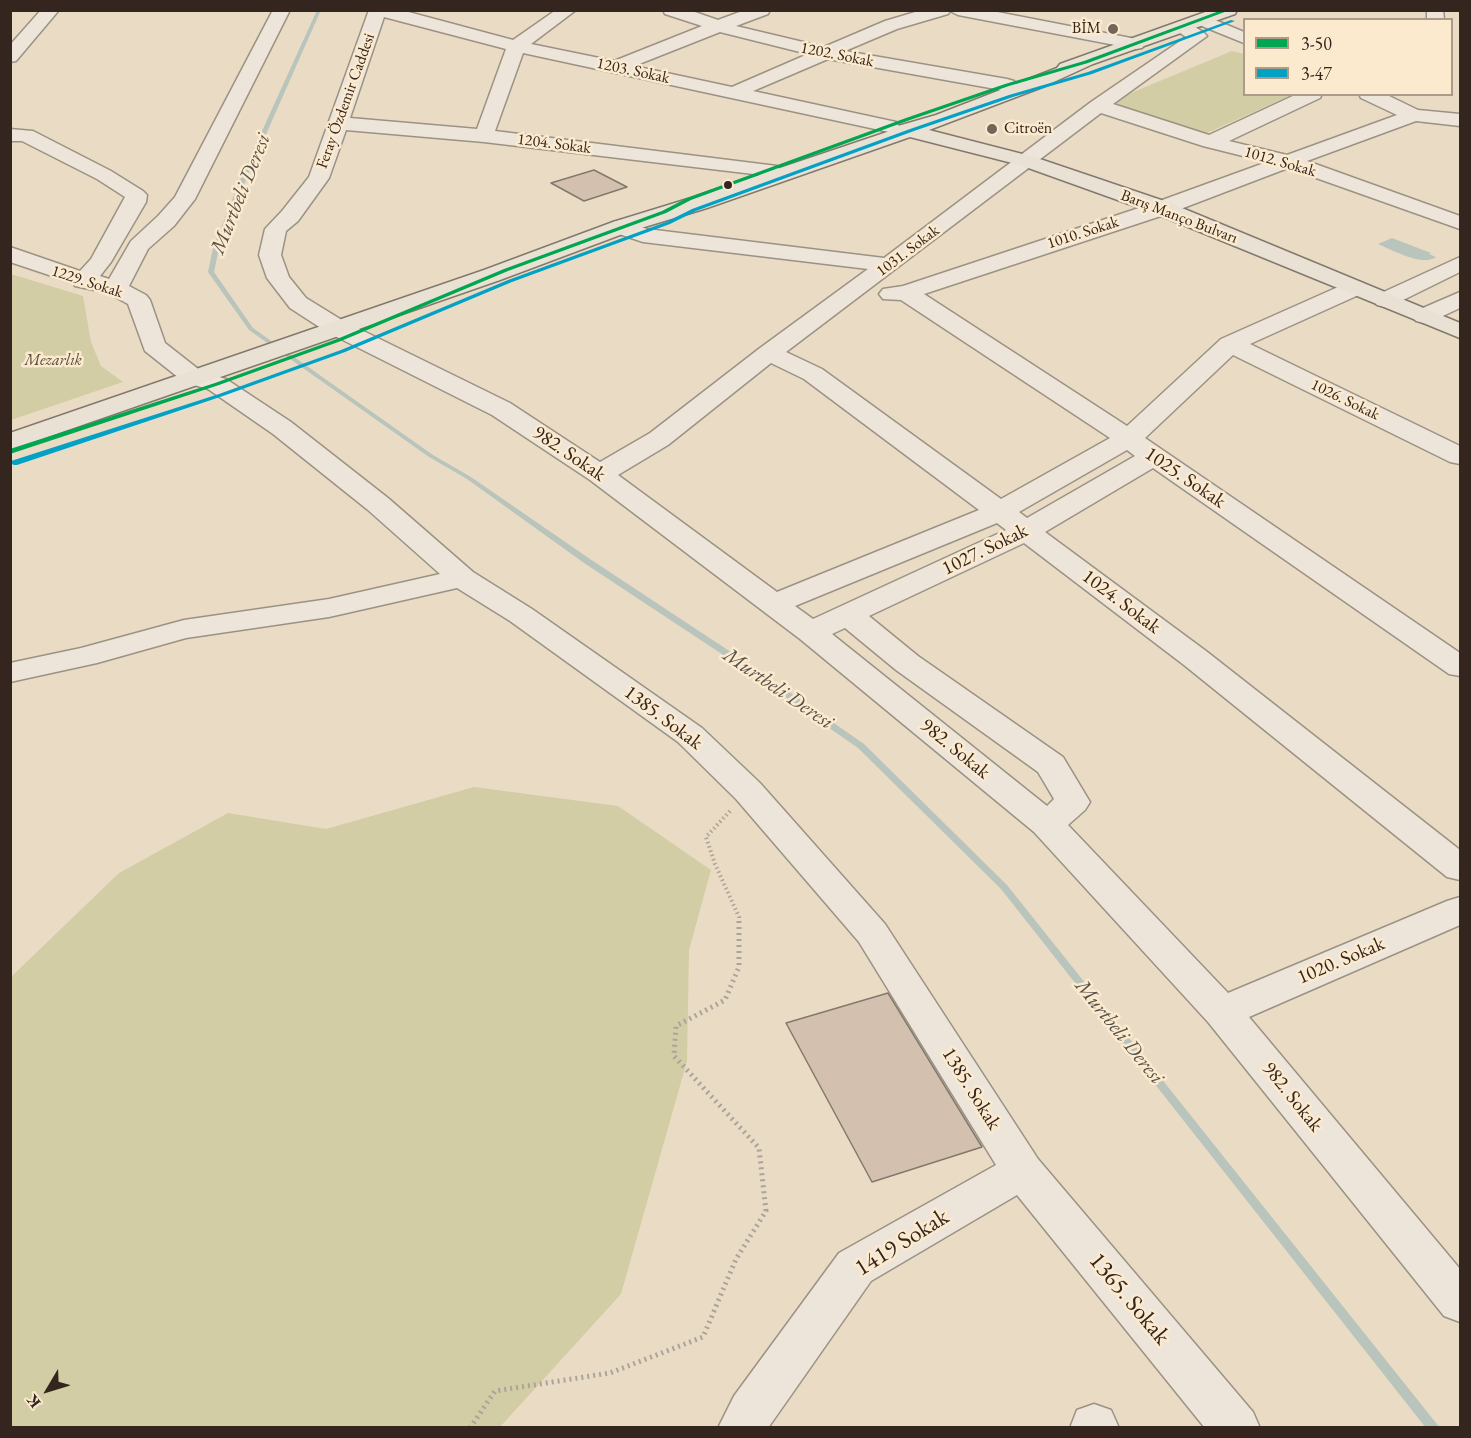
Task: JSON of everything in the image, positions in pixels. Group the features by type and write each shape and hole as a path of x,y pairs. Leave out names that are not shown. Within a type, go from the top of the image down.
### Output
{"main road":[{"path":"664,212 689,199 902,125 930,124 1023,89 1086,62 1229,10"},
{"path":"10,452 337,334 621,227 699,203 1007,85 1086,62"},
{"path":"930,124 1009,152 1027,161"},
{"name":"Barış Manço Bulvarı","path":"902,125 1027,161 1162,208 1461,331"},
{"path":"10,442 212,378"}],"street":[{"path":"10,57 51,10"},
{"path":"117,288 139,246 184,200 282,10"},
{"name":"1203. Sokak","path":"379,10 516,46 733,93 902,125"},
{"name":"Feray Özdemir Caddesi","path":"337,334 298,303 278,278 270,255 276,229 291,216 319,178 379,10"},
{"path":"484,135 516,46 568,10"},
{"name":"1202. Sokak","path":"671,10 717,27 822,54 1007,85"},
{"path":"616,67 762,10"},
{"path":"733,93 891,25 942,10"},
{"path":"958,10 1136,44"},
{"path":"1203,20 1243,37"},
{"name":"1031. Sokak","path":"600,474 659,439 1098,106 1198,36 1182,28"},
{"path":"1210,142 1309,96"},
{"path":"1372,96 1414,115 1461,120"},
{"name":"1012. Sokak","path":"1098,106 1210,142 1287,161 1461,223"},
{"name":"1010. Sokak","path":"850,294 906,294 986,265 1162,208 1414,115"},
{"name":"1204. Sokak","path":"338,123 484,135 770,170"},
{"path":"10,135 26,135 104,175 136,195 135,202 100,262 83,281"},
{"path":"587,157 750,177"},
{"path":"621,227 643,235 889,265"},
{"name":"1229. Sokak","path":"10,254 83,281 117,288 138,300 154,346 212,378"},
{"path":"1385,300 1461,264"},
{"path":"773,604 998,512 1128,439 1230,344 1355,288"},
{"name":"1025. Sokak","path":"906,294 1128,439 1461,667"},
{"path":"1424,316 1461,299"},
{"name":"982. Sokak","path":"337,334 501,409 600,474 811,632 1047,824 1222,1012 1461,1302"},
{"name":"1026. Sokak","path":"1230,344 1461,456"},
{"name":"1024. Sokak","path":"770,353 813,374 1026,531 1195,658 1461,868"},
{"name":"1385. Sokak","path":"212,378 282,428 378,504 462,578 521,615 690,735 748,791 872,933 1023,1171"},
{"name":"1027. Sokak","path":"811,632 1026,531 1153,457"},
{"path":"10,673 86,656 183,629 329,608 462,578"},
{"path":"848,615 907,663 1051,765 1073,802 1047,824"},
{"name":"1020. Sokak","path":"1222,1012 1461,910"},
{"name":"1419 Sokak","path":"742,1428 751,1412 855,1267 1023,1171"},
{"name":"1365. Sokak","path":"1023,1171 1236,1428"}],"path":[{"path":"470,1428 495,1391 610,1373 703,1337 736,1259 766,1211 759,1148 674,1056 676,1026 725,1000 739,967 740,917 715,864 706,837 748,791"}],"green space":[{"path":"1232,51 1243,54 1243,96 1289,96 1207,133 1115,103 1126,95"},
{"name":"Mezarlık","path":"11,274 83,296 91,342 101,366 123,382 11,420"},
{"path":"474,787 618,806 711,870 689,950 687,1061 621,1294 500,1427 11,1427 11,977 119,873 228,813 326,829"}],"shaded area":[{"path":"1392,238 1436,257 1430,260 1416,259 1378,244"}],"building":[{"path":"594,170 627,187 584,201 551,183"},
{"path":"888,993 982,1147 872,1182 786,1023"}],"waterway":[{"name":"Murtbeli Deresi","path":"319,10 245,175 216,248 211,272 251,329 431,456 469,478 587,561 749,668 861,746 1004,887 1434,1428"}],"transit line":[{"name":"3-50","path":"10,452 217,384 339,340 506,270 664,212 689,199 908,119 1007,85 1086,62 1228,10"},
{"name":"3-47","path":"14,463 221,395 343,351 510,281 912,130 1011,96 1090,73 1233,21"}],"place":[{"name":"BİM","path":"1113,29"},
{"name":"Citroën","path":"992,129"}]}
